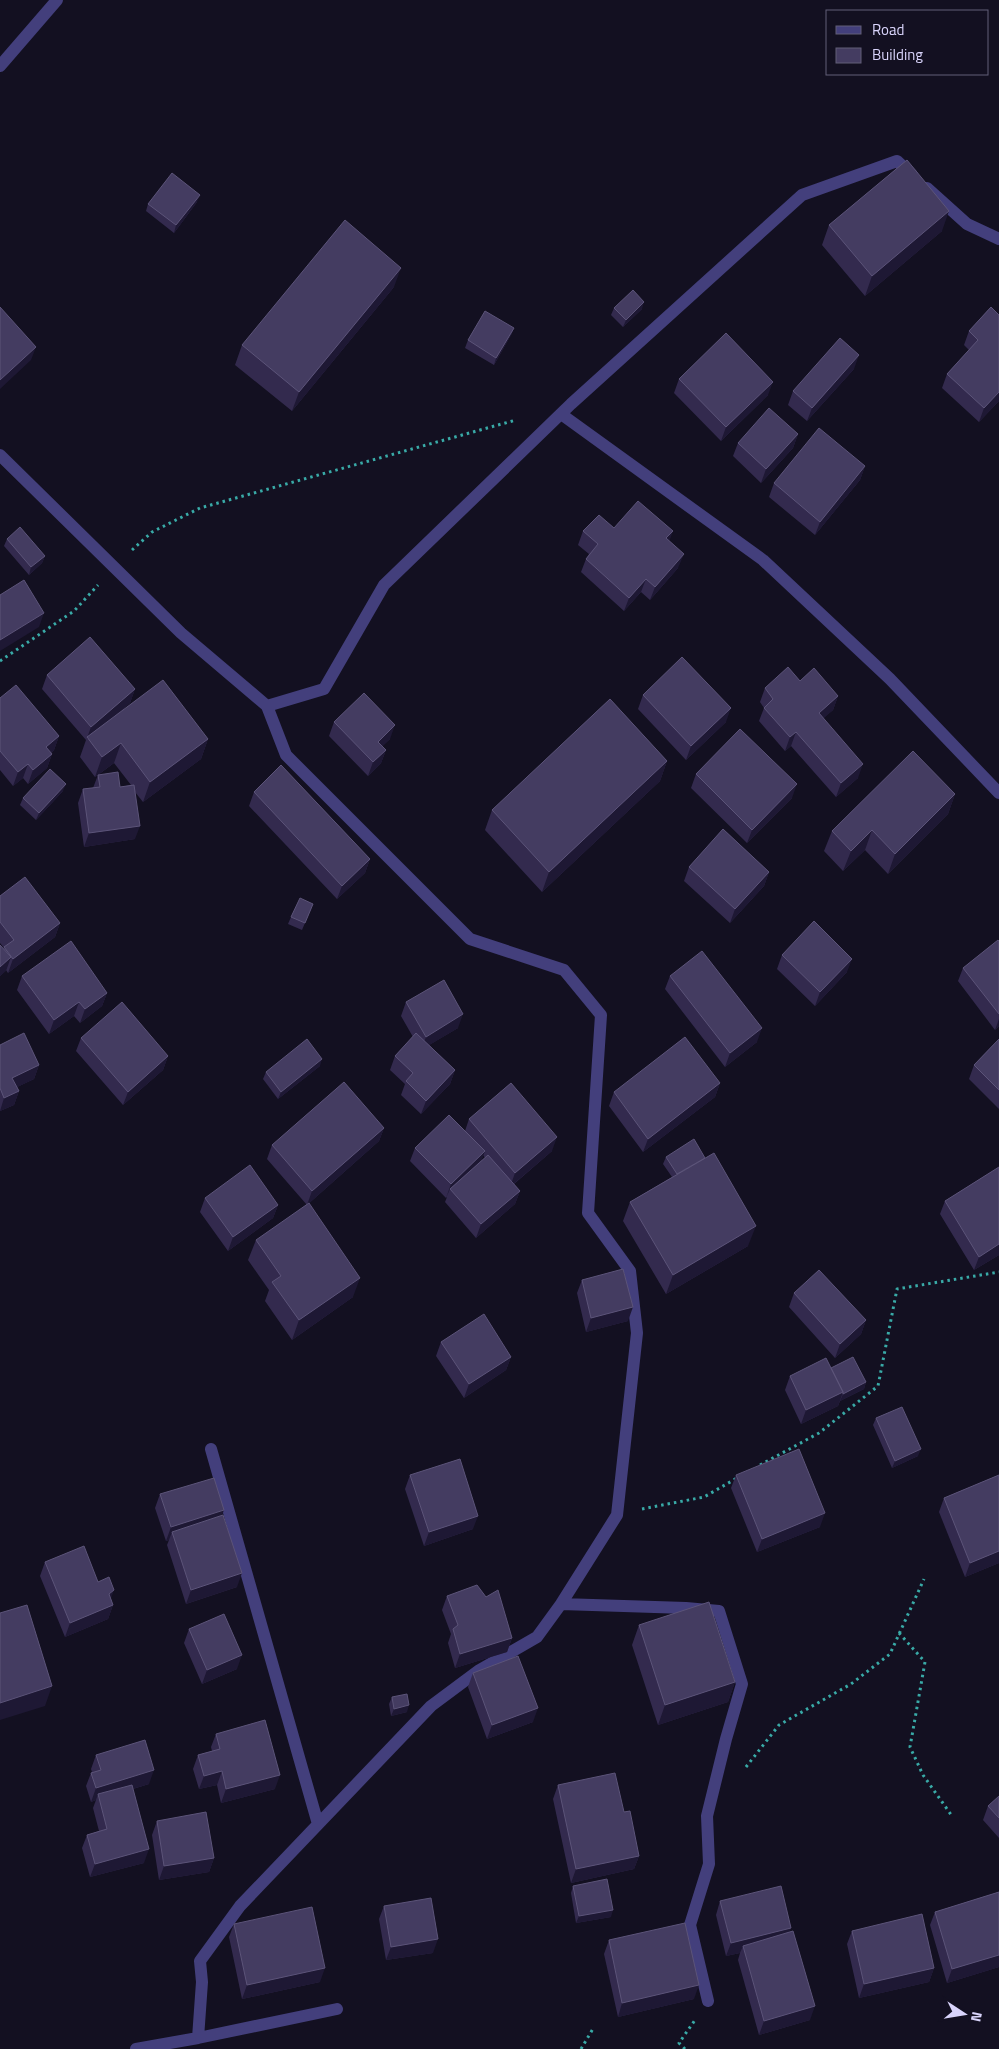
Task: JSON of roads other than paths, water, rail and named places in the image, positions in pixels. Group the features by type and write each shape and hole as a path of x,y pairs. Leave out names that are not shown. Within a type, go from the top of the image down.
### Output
{"street":[{"path":"0,66 57,0"},
{"path":"267,706 324,689 384,585 560,414 802,195 897,161 967,224 999,239"},
{"path":"560,414 763,560 890,679 999,793"},
{"path":"0,455 181,633 267,706 286,755 470,939 564,970 601,1015 588,1213 630,1271 636,1333 617,1515 561,1604 537,1637 478,1671 431,1706 240,1906 200,1961 202,1982 198,2038"},
{"path":"211,1448 318,1824"},
{"path":"561,1604 686,1608 719,1612 742,1684 707,1816 709,1864 690,1925 708,2002"},
{"path":"136,2049 337,2009"}]}
